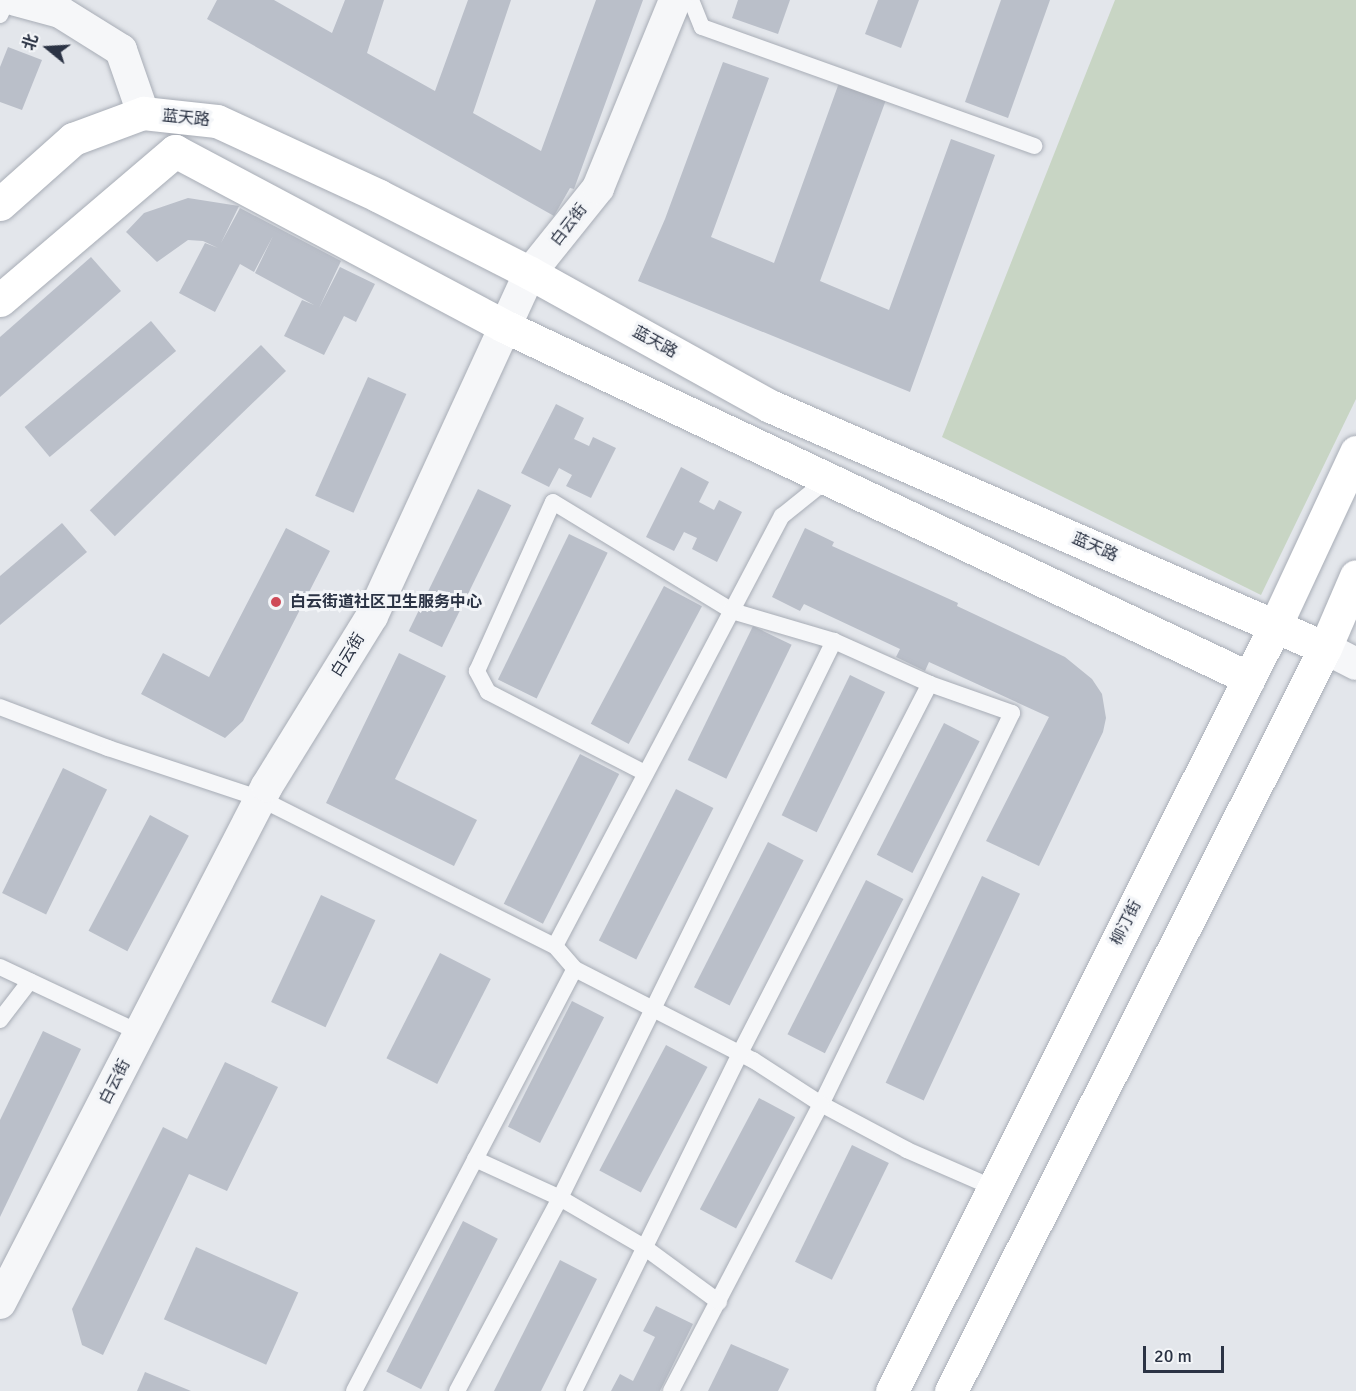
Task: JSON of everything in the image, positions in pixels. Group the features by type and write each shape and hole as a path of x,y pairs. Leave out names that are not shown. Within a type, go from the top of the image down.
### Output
{"street":[{"path":"16,0 61,6 121,50 143,113"},
{"name":"白云街","path":"0,1303 261,799 372,616 530,273 598,188 675,0"},
{"name":"蓝天路","path":"0,204 73,140 143,113 217,121 379,196 530,273 770,406 1325,648"},
{"name":"蓝天路","path":"0,300 175,151 504,326 1249,678"},
{"name":"柳汀街","path":"892,1391 1275,626 1356,452"},
{"path":"951,1391 1325,648 1356,576"},
{"path":"1325,648 1356,664"}],"lane":[{"path":"0,15 7,0"},
{"path":"691,0 702,27 1034,146"},
{"path":"555,946 782,516 828,479"},
{"path":"645,773 488,692 477,671 553,502 732,611 834,641 930,684 1012,712 821,1104 671,1391"},
{"path":"457,1391 560,1198 650,1008 834,641"},
{"path":"574,1391 740,1053 930,684"},
{"path":"0,707 261,799 555,946 575,969 740,1053 821,1104 907,1150 994,1188"},
{"path":"0,967 140,1033"},
{"path":"354,1391 575,969"},
{"path":"0,1020 30,981"},
{"path":"475,1159 560,1198 644,1246 719,1302"}],"green space":[{"path":"1115,0 1356,0 1356,399 1261,595 942,437"}],"building":[{"path":"217,0 274,0 332,33 345,0 384,0 367,53 435,91 468,0 511,0 473,113 541,151 596,0 643,0 574,189 570,188 554,216 207,19"},
{"path":"738,0 790,0 778,34 732,18"},
{"path":"878,0 919,0 901,48 865,34"},
{"path":"1001,0 1050,0 1008,118 965,102"},
{"path":"8,47 42,60 22,110 0,102 0,67"},
{"path":"723,62 769,78 711,237 774,263 840,80 887,97 820,281 889,310 951,139 995,155 910,392 638,281 665,219"},
{"path":"188,198 239,206 221,243 240,208 341,261 319,308 340,267 375,284 356,322 344,316 324,355 284,336 302,300 314,305 255,273 273,236 254,272 240,264 215,312 179,293 205,243 218,248 203,241 188,240 157,262 126,232 144,213"},
{"path":"91,257 121,291 0,397 0,337"},
{"path":"151,321 176,351 50,457 25,427"},
{"path":"261,345 286,371 115,536 90,510"},
{"path":"368,377 406,394 353,513 315,496"},
{"path":"556,404 584,418 574,439 589,446 593,437 616,448 591,498 566,486 572,475 559,468 549,487 521,473"},
{"path":"681,467 709,482 699,502 714,510 719,500 742,512 717,562 692,549 697,538 684,532 674,551 646,537"},
{"path":"478,489 511,505 442,647 409,631"},
{"path":"62,523 87,552 0,625 0,576"},
{"name":"白云街道社区卫生服务中心","path":"286,528 330,551 243,721 225,738 141,694 163,653 209,677"},
{"path":"805,528 834,542 832,546 958,603 957,606 1065,657 1092,679 1102,694 1106,718 1103,732 1039,866 986,841 1049,717 929,662 925,671 896,657 900,649 804,604 800,611 772,597"},
{"path":"569,534 608,553 537,698 498,680"},
{"path":"664,586 702,606 629,744 591,724"},
{"path":"753,626 792,645 726,779 688,760"},
{"path":"399,653 446,676 395,779 477,820 454,866 326,803"},
{"path":"850,675 885,692 817,832 782,815"},
{"path":"944,723 980,741 912,873 877,855"},
{"path":"580,754 619,774 543,924 504,904"},
{"path":"63,768 107,789 46,914 2,893"},
{"path":"676,789 713,808 636,960 599,940"},
{"path":"150,815 189,836 127,951 88,931"},
{"path":"768,842 804,860 730,1005 694,987"},
{"path":"982,876 1020,894 924,1100 886,1083"},
{"path":"866,880 903,899 825,1053 787,1034"},
{"path":"321,895 375,920 326,1027 271,1002"},
{"path":"440,953 491,979 437,1084 386,1058"},
{"path":"572,1001 604,1017 540,1143 508,1127"},
{"path":"43,1031 81,1049 0,1217 0,1120"},
{"path":"666,1045 707,1067 641,1192 599,1170"},
{"path":"225,1062 278,1087 227,1191 189,1174 103,1355 82,1345 72,1309 163,1127 187,1139"},
{"path":"759,1098 795,1117 736,1228 700,1209"},
{"path":"852,1145 889,1163 832,1280 795,1262"},
{"path":"463,1221 498,1239 421,1389 386,1372"},
{"path":"196,1247 298,1293 266,1365 164,1319"},
{"path":"560,1260 597,1279 541,1391 494,1391"},
{"path":"656,1306 693,1324 660,1391 611,1391 620,1374 633,1381 655,1337 643,1331"},
{"path":"731,1344 789,1369 778,1391 708,1391"},
{"path":"145,1372 191,1391 137,1391"}],"place":[{"name":"白云街道社区卫生服务中心","path":"276,602"}]}
